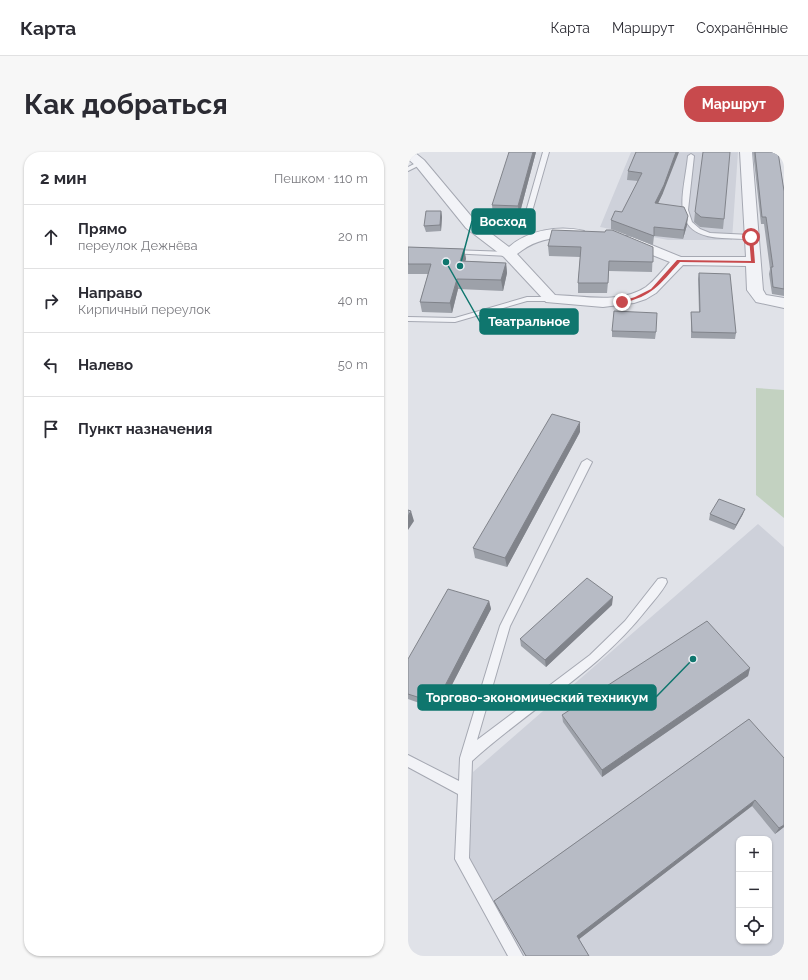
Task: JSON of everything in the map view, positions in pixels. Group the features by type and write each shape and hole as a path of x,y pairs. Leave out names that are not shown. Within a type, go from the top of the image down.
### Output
{"street":[{"path":"746,152 755,290 761,299 784,303"},
{"path":"408,153 420,163 471,224 509,254 551,298 622,302 637,298 652,290 679,261"},
{"path":"509,254 517,246 532,238 549,233 592,234"},
{"path":"614,235 679,261 753,262"}],"lane":[{"path":"528,215 546,152"},
{"path":"691,156 685,210 689,223 698,230 709,235 751,237"},
{"path":"408,169 420,163"},
{"path":"447,252 509,254"},
{"path":"408,319 455,320 527,299 551,298"},
{"path":"516,956 462,859 466,758 505,626 587,462"},
{"path":"466,758 509,721 594,658 629,624 662,582"},
{"path":"408,761 464,791"}],"shaded area":[{"path":"631,152 738,152 732,240 668,240 600,227"},
{"path":"758,524 784,547 784,956 513,956 462,859 473,772"}],"green space":[{"path":"756,388 784,390 784,518 756,495"}],"building":[{"path":"509,152 533,152 518,206 492,205"},
{"path":"636,152 676,152 664,185 655,203 684,207 688,216 684,230 654,227 654,236 611,220 615,211 622,212 642,173 628,171"},
{"path":"703,152 730,152 724,219 701,217 695,212"},
{"path":"755,152 778,152 784,191 784,289 773,287 771,267 773,267 766,217 762,217"},
{"path":"426,211 441,211 440,225 424,226"},
{"path":"552,230 605,232 606,230 612,230 653,247 653,262 609,261 608,283 578,283 581,247 548,246"},
{"path":"408,247 464,249 460,261 506,263 501,280 457,279 450,303 420,302 431,264 408,264"},
{"path":"699,273 730,274 736,333 692,332 691,312 700,312"},
{"path":"614,311 657,313 656,332 612,331"},
{"path":"552,414 580,422 505,558 473,548"},
{"path":"719,499 745,509 736,525 710,514"},
{"path":"587,578 613,597 545,660 520,639"},
{"path":"448,589 489,601 436,703 408,694 408,659"},
{"path":"707,621 750,668 602,770 562,715"},
{"path":"749,719 784,758 784,825 779,828 755,800 577,936 589,956 526,956 494,901"}],"place":[{"name":"Театральное","path":"446,262"},
{"name":"Восход","path":"460,266"},
{"name":"Торгово-экономический техникум","path":"693,659"}],"route":[{"path":"622,302 637,298 652,290 679,261 753,262 751,237"}]}
